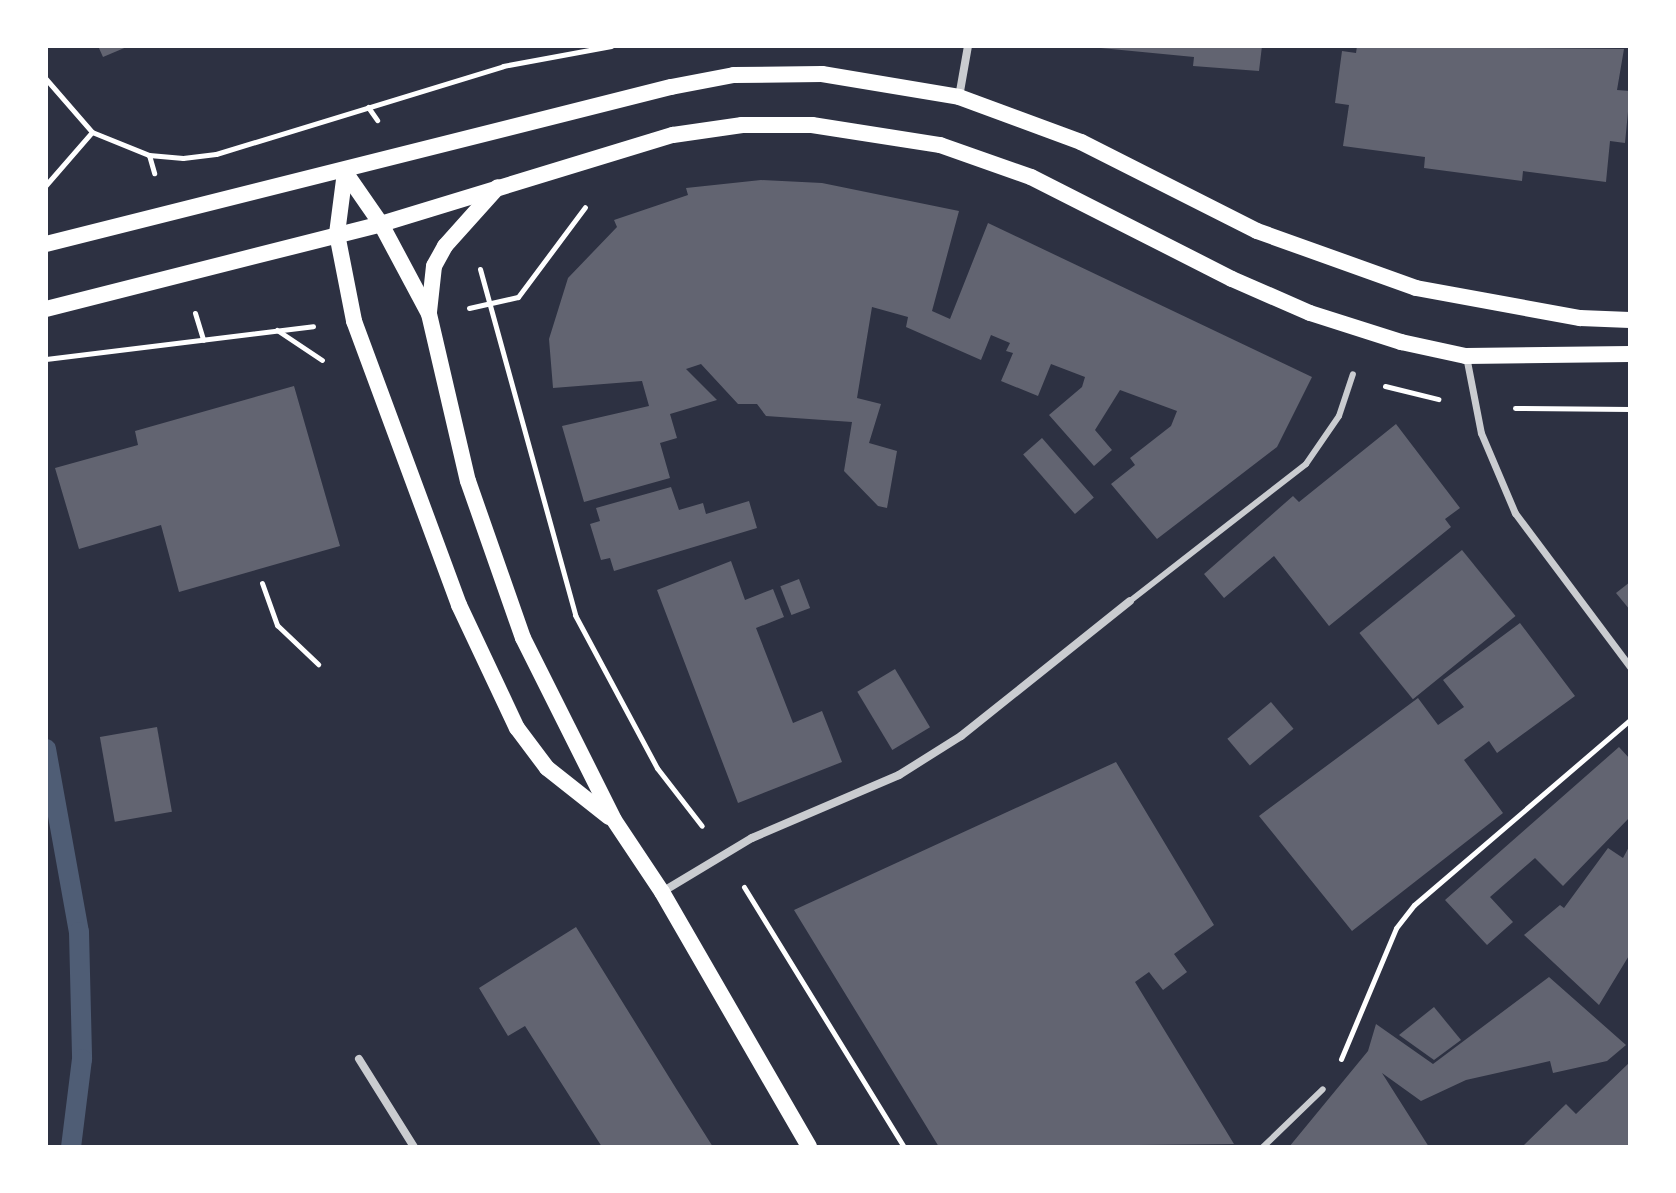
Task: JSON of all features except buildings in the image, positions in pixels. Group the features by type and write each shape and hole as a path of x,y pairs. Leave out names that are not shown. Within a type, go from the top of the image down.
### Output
{"main road":[{"path":"46,244 734,75 822,74 959,97 1081,142 1257,231 1351,267 1474,302 1630,320"},
{"path":"46,309 381,224 687,133 742,125 880,133 940,145 1031,177 1310,313 1401,342 1466,356 1630,354"},
{"path":"345,172 381,224 429,314 468,481 523,638 614,820 662,892 809,1147"},
{"path":"345,172 337,234 359,336 492,683 547,768 614,820"},
{"path":"429,314 434,266 458,231 498,187"}],"street":[{"path":"959,97 968,46"},
{"path":"1466,356 1481,433 1515,513 1630,667"},
{"path":"662,892 724,854 899,775 961,736 1130,601"},
{"path":"359,1059 414,1147"}],"lane":[{"path":"1130,601 1306,464 1339,416 1353,374"},
{"path":"1263,1147 1323,1089"}],"path":[{"path":"46,79 92,132 149,155 183,158 216,154 503,66 611,46"},
{"path":"368,107 405,157"},
{"path":"46,185 92,132"},
{"path":"429,314 492,305 518,297 597,197"},
{"path":"458,231 475,256 492,305 575,615 657,768 724,854 904,1147"},
{"path":"46,359 301,327"},
{"path":"262,583 277,625 318,664"},
{"path":"1323,1089 1350,1044 1396,928 1414,905 1630,720"}],"waterway":[{"path":"46,749 79,932 82,1059 71,1147"}]}
